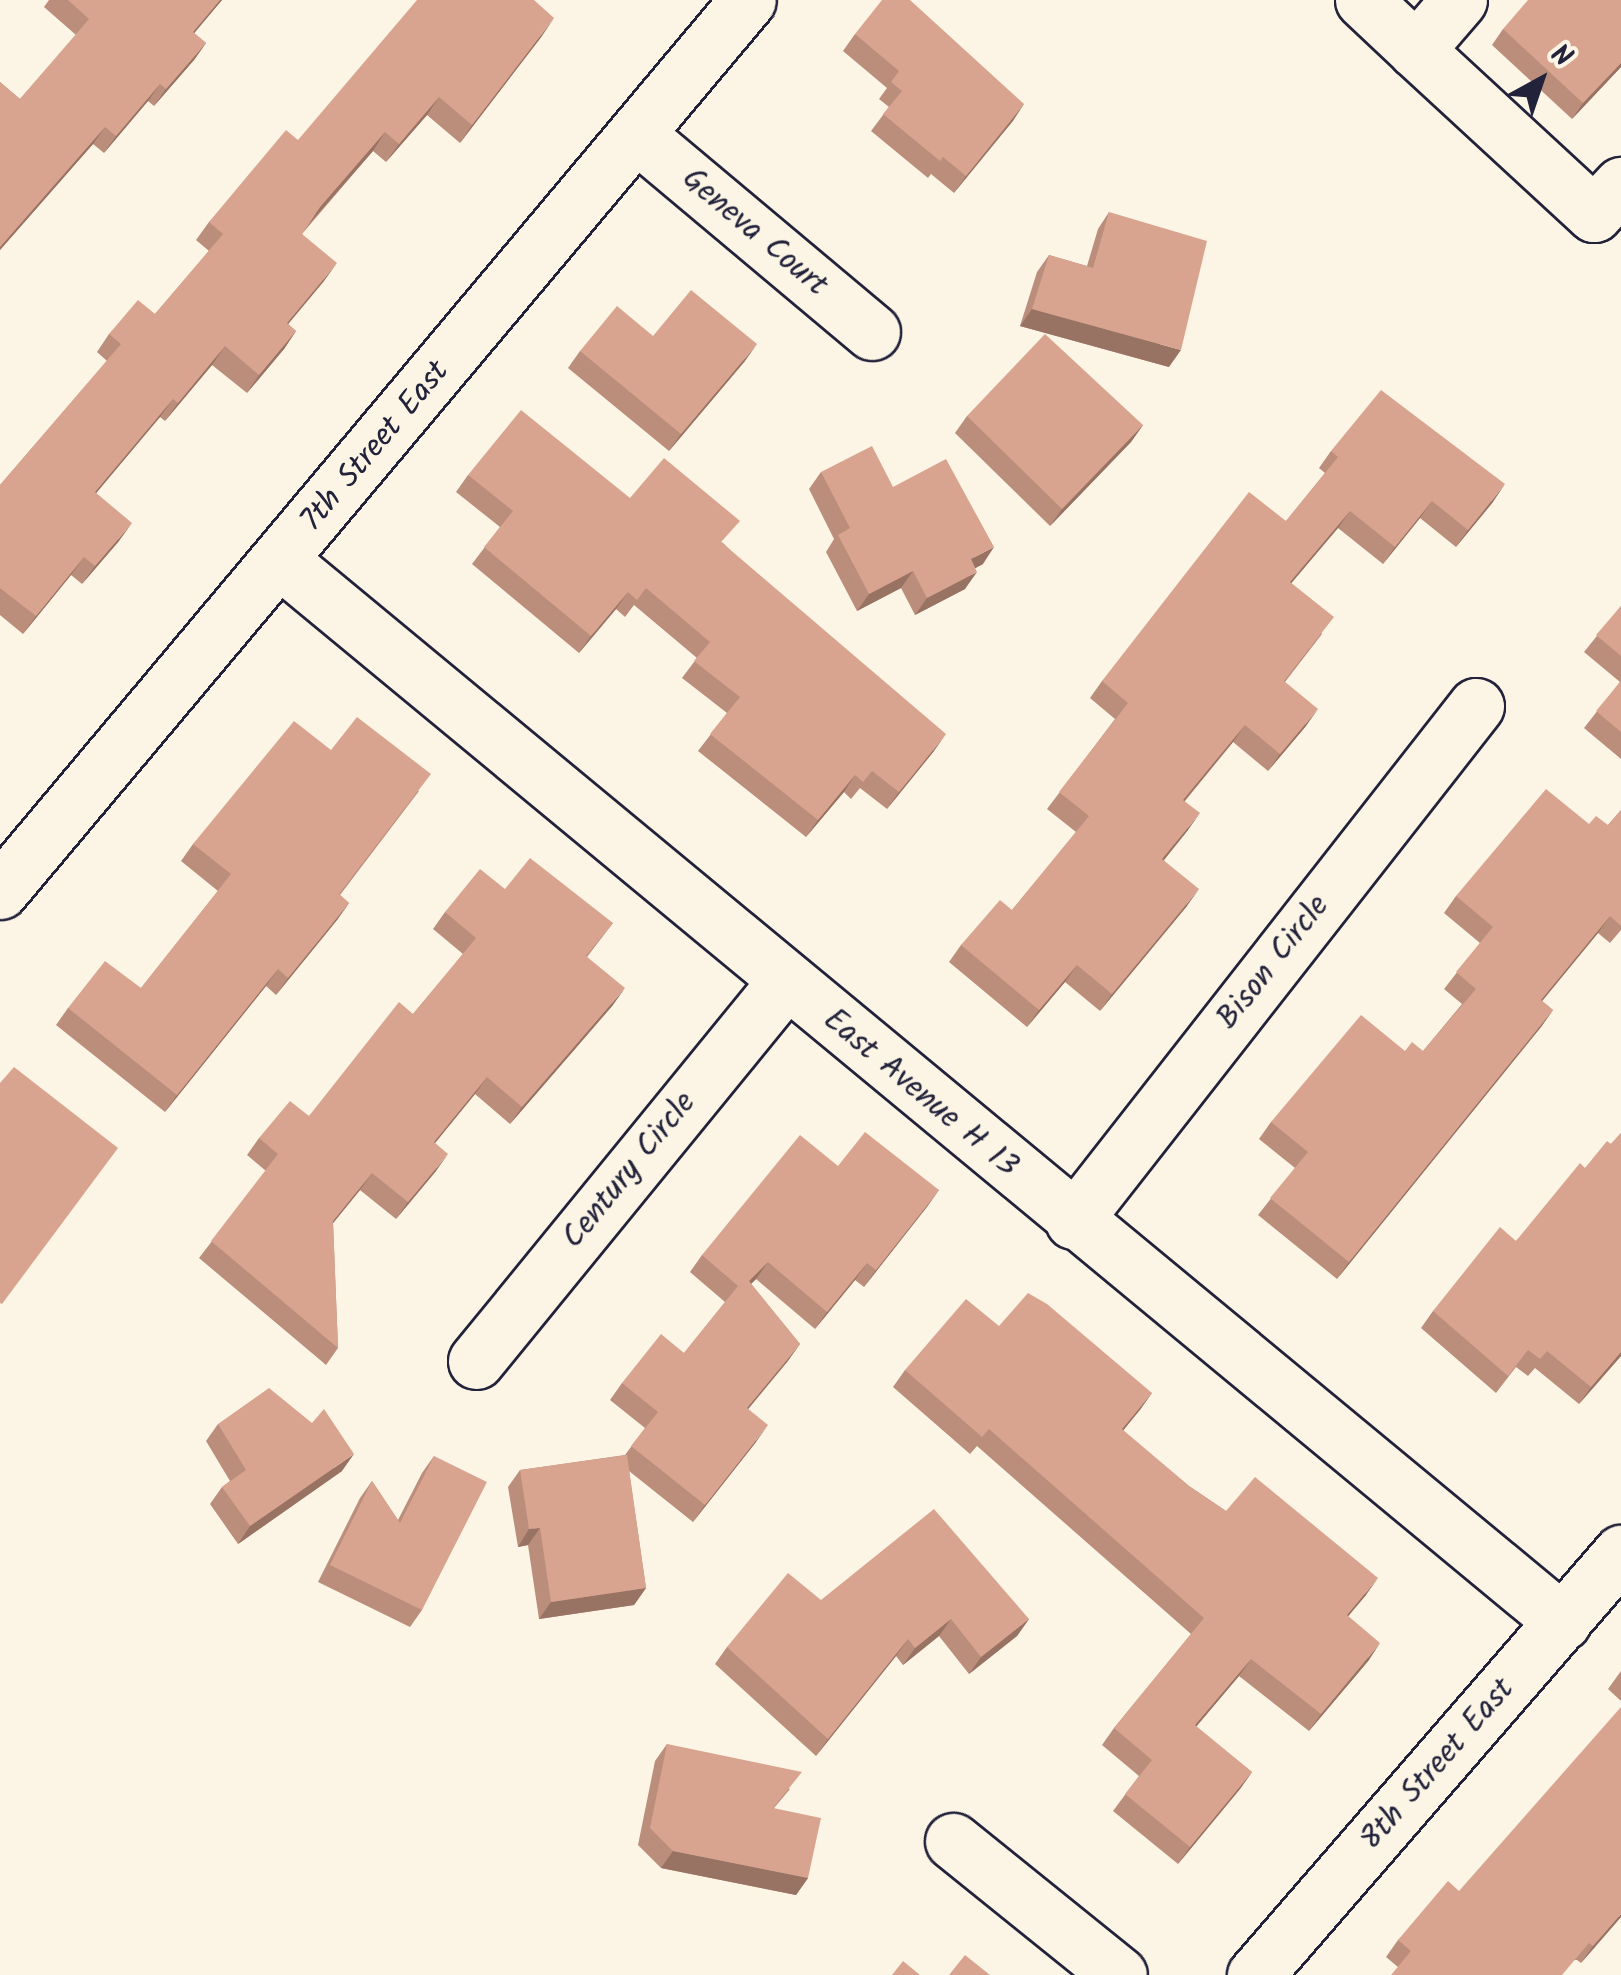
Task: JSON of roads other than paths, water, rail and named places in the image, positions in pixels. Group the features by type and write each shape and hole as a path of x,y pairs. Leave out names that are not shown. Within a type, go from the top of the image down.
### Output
{"street":[{"name":"7th Street East","path":"7,868 281,561 748,0"},
{"path":"1363,0 1594,214 1621,185"},
{"path":"1416,50 1459,0"},
{"name":"Geneva Court","path":"636,134 872,332"},
{"name":"East Avenue H 13","path":"281,561 1073,1221 1563,1622"},
{"name":"Bison Circle","path":"1073,1221 1476,706"},
{"name":"Century Circle","path":"476,1361 785,982"},
{"name":"8th Street East","path":"1254,1975 1621,1553"},
{"path":"953,1841 1119,1975"}]}
